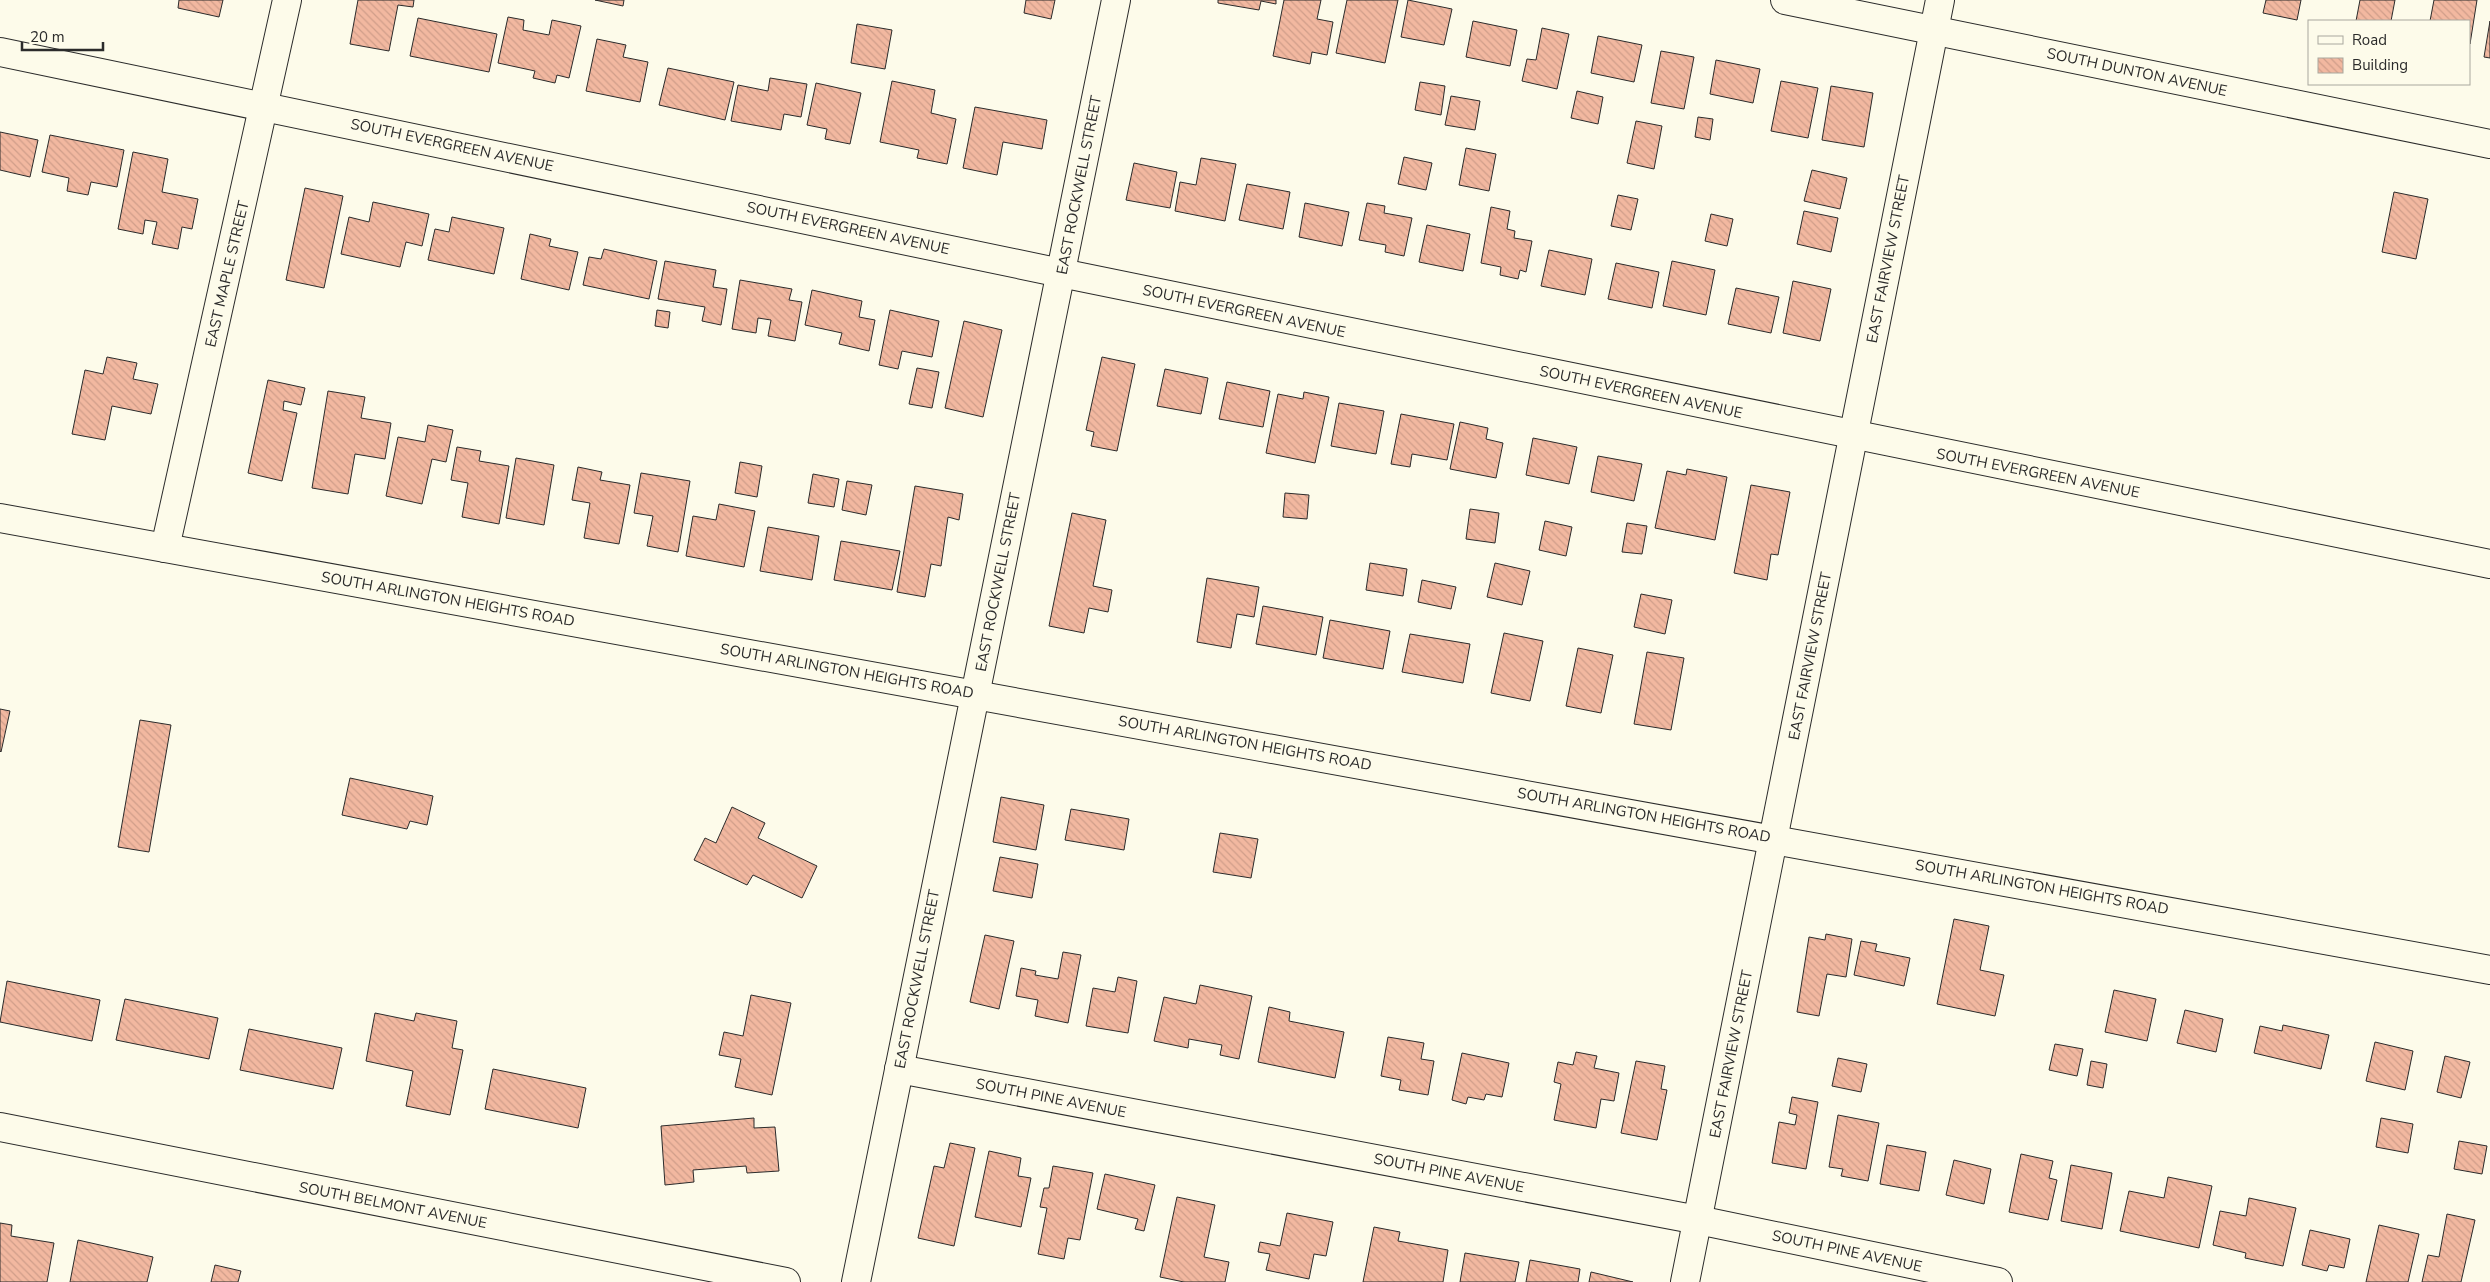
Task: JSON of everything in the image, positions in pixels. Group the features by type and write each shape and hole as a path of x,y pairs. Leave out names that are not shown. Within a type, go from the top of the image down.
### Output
{"street":[{"name":"EAST MAPLE STREET","path":"165,548 265,106 287,0"},
{"name":"EAST ROCKWELL STREET","path":"856,1282 1116,0"},
{"name":"SOUTH DUNTON AVENUE","path":"1785,0 2490,144"},
{"name":"EAST FAIRVIEW STREET","path":"1685,1282 1940,0"},
{"name":"SOUTH EVERGREEN AVENUE","path":"0,52 1853,436 2490,564"},
{"name":"SOUTH ARLINGTON HEIGHTS ROAD","path":"0,518 2490,970"},
{"name":"SOUTH PINE AVENUE","path":"899,1069 1698,1220 1998,1282"},
{"name":"SOUTH BELMONT AVENUE","path":"0,1128 786,1282"}],"building":[{"path":"179,0 223,0 219,17 178,8"},
{"path":"358,0 414,0 413,7 398,5 389,51 350,44"},
{"path":"595,0 624,0 623,6"},
{"path":"1026,0 1055,0 1051,19 1024,13"},
{"path":"1218,0 1276,0 1276,4 1261,1 1259,10 1218,3"},
{"path":"1284,0 1321,0 1317,19 1333,22 1327,55 1312,52 1310,64 1273,56"},
{"path":"1347,0 1398,0 1385,63 1336,53"},
{"path":"1408,0 1452,9 1444,45 1401,37"},
{"path":"2266,0 2301,0 2297,20 2263,13"},
{"path":"2360,0 2395,0 2391,20 2356,20"},
{"path":"2434,0 2477,0 2470,44 2470,20 2430,20"},
{"path":"508,17 524,20 523,30 549,35 552,20 581,26 569,78 557,75 555,83 533,78 535,71 498,63"},
{"path":"418,18 497,34 489,72 410,56"},
{"path":"1473,21 1517,30 1510,66 1466,57"},
{"path":"2490,21 2490,58 2484,57"},
{"path":"857,24 892,30 885,69 851,63"},
{"path":"1542,28 1569,34 1557,89 1522,81 1527,59 1536,60"},
{"path":"1598,36 1642,45 1634,82 1591,73"},
{"path":"597,39 626,45 623,57 648,62 640,102 586,91"},
{"path":"1661,51 1694,57 1684,109 1651,103"},
{"path":"1716,60 1760,69 1753,103 1710,94"},
{"path":"668,68 734,82 725,120 659,105"},
{"path":"770,78 807,84 801,117 784,114 781,130 731,121 738,85 768,91"},
{"path":"892,81 935,90 931,113 956,119 947,164 917,158 919,150 880,142"},
{"path":"1781,81 1818,88 1808,138 1771,131"},
{"path":"1420,82 1445,86 1441,115 1415,110"},
{"path":"816,83 861,93 850,144 825,139 827,129 807,125"},
{"path":"1831,86 1873,93 1864,147 1822,140"},
{"path":"1577,91 1603,97 1598,124 1571,118"},
{"path":"1451,96 1480,101 1475,130 1445,125"},
{"path":"975,107 1047,120 1042,149 1003,142 997,175 963,168"},
{"path":"1698,117 1713,119 1710,140 1695,137"},
{"path":"1636,121 1662,126 1654,169 1627,163"},
{"path":"0,132 38,140 30,177 0,170"},
{"path":"50,135 124,150 117,187 91,182 88,195 67,191 69,178 42,172"},
{"path":"1466,148 1496,154 1489,191 1459,185"},
{"path":"133,152 168,159 162,192 198,199 192,229 182,227 178,249 152,244 157,222 145,220 143,234 118,229"},
{"path":"1404,157 1432,163 1426,190 1398,184"},
{"path":"1201,158 1236,164 1225,221 1175,211 1180,182 1196,185"},
{"path":"1134,163 1177,172 1170,208 1126,200"},
{"path":"1812,170 1847,178 1840,209 1804,201"},
{"path":"1247,184 1290,192 1283,229 1239,220"},
{"path":"305,188 343,196 324,288 286,280"},
{"path":"2394,192 2428,199 2416,259 2382,252"},
{"path":"1618,195 1638,199 1631,230 1611,226"},
{"path":"373,202 429,214 422,246 406,242 400,267 341,254 349,217 369,222"},
{"path":"1305,203 1349,212 1342,246 1299,237"},
{"path":"1367,203 1385,206 1384,213 1412,218 1404,256 1385,252 1386,245 1359,240"},
{"path":"1491,207 1510,211 1507,229 1515,231 1514,238 1532,241 1526,272 1520,270 1518,279 1500,275 1501,267 1481,263"},
{"path":"1804,211 1838,218 1831,252 1797,244"},
{"path":"1711,214 1733,219 1727,246 1705,241"},
{"path":"452,217 504,228 494,274 428,260 435,229 449,232"},
{"path":"1427,225 1470,234 1463,271 1419,262"},
{"path":"530,234 551,239 549,246 578,252 569,290 521,279"},
{"path":"604,249 657,261 649,299 583,285 589,257 601,259"},
{"path":"1549,250 1592,259 1585,295 1541,286"},
{"path":"665,261 716,270 713,287 727,289 721,325 702,321 705,307 658,299"},
{"path":"1672,261 1715,270 1706,315 1663,306"},
{"path":"1616,263 1659,272 1652,308 1608,299"},
{"path":"740,280 792,289 789,300 802,302 795,341 768,336 771,320 758,318 756,333 732,329"},
{"path":"1793,281 1831,289 1820,341 1783,333"},
{"path":"1736,288 1779,297 1771,333 1728,324"},
{"path":"812,290 862,301 859,317 875,320 869,351 839,344 842,333 805,325"},
{"path":"657,310 670,312 668,328 655,326"},
{"path":"890,310 939,321 932,357 902,351 898,369 879,365"},
{"path":"964,321 1002,330 983,417 945,408"},
{"path":"107,357 137,363 133,379 158,384 151,414 112,406 105,440 72,434 85,370 103,374"},
{"path":"1102,357 1135,364 1117,451 1091,446 1094,432 1086,430"},
{"path":"917,368 939,372 932,408 909,404"},
{"path":"1165,369 1208,378 1201,414 1157,406"},
{"path":"268,380 305,388 301,405 284,401 283,410 297,413 282,481 248,473"},
{"path":"1227,382 1270,391 1263,427 1219,419"},
{"path":"328,391 365,397 361,418 391,423 385,459 355,454 348,494 312,488"},
{"path":"1304,392 1329,397 1315,463 1266,453 1278,394 1303,399"},
{"path":"1339,403 1384,411 1376,454 1331,446"},
{"path":"1401,414 1454,424 1447,460 1412,454 1410,467 1391,464"},
{"path":"1460,422 1488,428 1486,439 1503,443 1496,478 1450,469"},
{"path":"428,425 453,430 446,462 432,459 422,504 386,496 398,437 425,442"},
{"path":"1533,438 1577,447 1569,484 1526,475"},
{"path":"457,447 481,451 479,461 509,466 499,524 462,517 468,483 451,480"},
{"path":"1598,456 1642,464 1634,501 1591,492"},
{"path":"516,458 554,465 544,525 506,518"},
{"path":"740,462 762,466 757,497 735,493"},
{"path":"578,467 602,472 600,480 630,485 619,544 584,538 590,503 572,500"},
{"path":"1687,469 1727,477 1715,540 1655,528 1667,471 1686,475"},
{"path":"641,473 690,481 678,552 647,546 653,516 634,513"},
{"path":"813,474 839,479 834,507 808,503"},
{"path":"847,481 872,485 866,515 842,510"},
{"path":"1751,485 1790,492 1778,555 1771,554 1767,580 1734,573"},
{"path":"915,486 963,494 959,520 948,517 941,566 931,564 925,597 897,592"},
{"path":"1285,493 1309,495 1307,519 1283,517"},
{"path":"719,504 755,511 744,567 686,556 693,516 716,520"},
{"path":"1470,509 1499,513 1495,543 1466,539"},
{"path":"1072,513 1106,520 1093,586 1112,590 1108,612 1089,608 1084,633 1049,626"},
{"path":"1545,521 1572,527 1566,556 1539,550"},
{"path":"1627,523 1647,526 1642,554 1622,552"},
{"path":"768,527 819,536 812,580 760,571"},
{"path":"841,541 900,551 892,590 834,580"},
{"path":"1370,563 1407,569 1403,596 1366,590"},
{"path":"1495,563 1530,571 1522,605 1487,597"},
{"path":"1207,578 1259,587 1254,617 1237,614 1231,648 1197,642"},
{"path":"1422,580 1456,587 1451,609 1418,602"},
{"path":"1641,594 1672,600 1665,634 1634,627"},
{"path":"1263,606 1323,617 1316,655 1256,644"},
{"path":"1330,620 1390,631 1383,669 1323,658"},
{"path":"1504,633 1543,641 1530,701 1491,693"},
{"path":"1410,634 1470,644 1463,683 1402,672"},
{"path":"1578,648 1613,655 1601,713 1566,706"},
{"path":"1647,652 1684,658 1671,730 1634,724"},
{"path":"0,709 10,711 1,752 0,751"},
{"path":"140,720 171,725 149,852 118,847"},
{"path":"350,778 433,796 427,825 410,821 407,829 342,815"},
{"path":"1001,797 1044,805 1036,850 993,842"},
{"path":"732,807 765,823 758,838 817,866 802,898 753,875 747,885 694,860 705,838 716,843"},
{"path":"1071,809 1129,819 1124,850 1065,840"},
{"path":"1220,833 1258,839 1251,878 1213,872"},
{"path":"1000,857 1038,864 1032,898 993,891"},
{"path":"1954,919 1989,926 1980,970 2004,975 1995,1016 1937,1004"},
{"path":"1826,934 1852,939 1846,977 1827,974 1819,1016 1797,1012 1809,937 1825,940"},
{"path":"985,935 1014,941 999,1009 970,1002"},
{"path":"1861,941 1877,944 1875,951 1910,958 1904,986 1854,975"},
{"path":"1063,952 1081,955 1068,1023 1035,1016 1038,1000 1016,996 1021,968 1036,971 1035,975 1058,979"},
{"path":"1118,977 1137,981 1128,1033 1086,1026 1093,988 1115,992"},
{"path":"7,981 100,1000 92,1041 0,1022"},
{"path":"1200,985 1252,996 1239,1059 1220,1055 1222,1045 1189,1039 1188,1048 1154,1041 1164,997 1196,1004"},
{"path":"2114,990 2156,999 2147,1041 2105,1032"},
{"path":"751,995 791,1003 772,1095 735,1087 741,1059 719,1055 724,1032 743,1036"},
{"path":"125,999 218,1018 209,1059 116,1040"},
{"path":"1269,1007 1290,1012 1289,1021 1344,1032 1335,1078 1258,1062"},
{"path":"2185,1010 2223,1019 2216,1052 2177,1043"},
{"path":"375,1013 414,1021 416,1013 457,1021 452,1048 463,1050 450,1115 406,1106 413,1071 366,1061"},
{"path":"2283,1025 2329,1035 2321,1069 2254,1053 2260,1026 2282,1031"},
{"path":"249,1029 342,1048 333,1089 240,1070"},
{"path":"1388,1037 1424,1043 1421,1059 1434,1061 1428,1095 1399,1090 1401,1080 1381,1076"},
{"path":"2375,1042 2413,1051 2405,1090 2366,1081"},
{"path":"2055,1044 2083,1049 2077,1076 2049,1070"},
{"path":"1576,1052 1597,1056 1594,1068 1619,1073 1614,1101 1601,1099 1596,1128 1554,1120 1561,1084 1554,1082 1558,1062 1573,1065"},
{"path":"1462,1053 1509,1063 1502,1097 1486,1094 1484,1100 1468,1097 1466,1104 1452,1100"},
{"path":"2445,1056 2470,1062 2461,1098 2437,1092"},
{"path":"1838,1058 1867,1064 1861,1092 1832,1086"},
{"path":"1636,1061 1665,1066 1661,1089 1667,1090 1657,1140 1621,1133"},
{"path":"2091,1061 2107,1064 2103,1088 2087,1085"},
{"path":"493,1069 586,1088 578,1128 485,1109"},
{"path":"1792,1097 1818,1102 1806,1169 1772,1163 1779,1122 1795,1125 1797,1115 1789,1113"},
{"path":"1838,1115 1879,1123 1868,1181 1841,1176 1843,1169 1829,1167"},
{"path":"754,1118 754,1128 775,1127 779,1171 747,1173 746,1166 693,1170 694,1182 665,1185 661,1126"},
{"path":"2381,1118 2413,1124 2408,1153 2376,1147"},
{"path":"2459,1141 2487,1146 2482,1174 2454,1169"},
{"path":"950,1143 975,1148 954,1246 918,1238 934,1166 944,1168"},
{"path":"1887,1145 1926,1152 1919,1191 1880,1184"},
{"path":"989,1151 1021,1158 1018,1176 1031,1178 1021,1227 975,1217"},
{"path":"2021,1154 2053,1161 2049,1178 2057,1180 2048,1220 2009,1212"},
{"path":"1954,1160 1991,1169 1984,1204 1946,1195"},
{"path":"2071,1165 2112,1173 2102,1229 2061,1221"},
{"path":"1053,1166 1093,1173 1080,1240 1068,1238 1064,1259 1038,1254 1047,1208 1040,1207 1044,1188 1049,1188"},
{"path":"1105,1174 1155,1185 1144,1231 1135,1229 1138,1219 1097,1209"},
{"path":"2168,1177 2212,1186 2199,1248 2120,1231 2129,1191 2164,1198"},
{"path":"1177,1197 1215,1205 1204,1257 1229,1262 1225,1282 1184,1282 1160,1277"},
{"path":"2249,1198 2296,1208 2283,1266 2245,1258 2246,1253 2213,1245 2220,1211 2246,1216"},
{"path":"1287,1213 1333,1222 1326,1256 1314,1254 1309,1279 1266,1270 1270,1254 1258,1252 1260,1242 1280,1246"},
{"path":"2447,1214 2475,1220 2461,1282 2422,1282 2428,1255 2439,1257"},
{"path":"0,1223 12,1225 11,1236 54,1243 47,1282 0,1282"},
{"path":"2379,1225 2419,1234 2408,1282 2366,1282"},
{"path":"1374,1227 1400,1232 1398,1241 1448,1250 1443,1282 1363,1282"},
{"path":"2310,1230 2350,1239 2344,1268 2329,1265 2327,1271 2302,1265"},
{"path":"78,1240 153,1257 147,1282 70,1282"},
{"path":"1465,1253 1519,1262 1515,1282 1460,1282"},
{"path":"1530,1260 1580,1269 1578,1282 1526,1282"},
{"path":"215,1265 241,1271 238,1282 211,1282"},
{"path":"1591,1272 1633,1282 1589,1282"}]}
